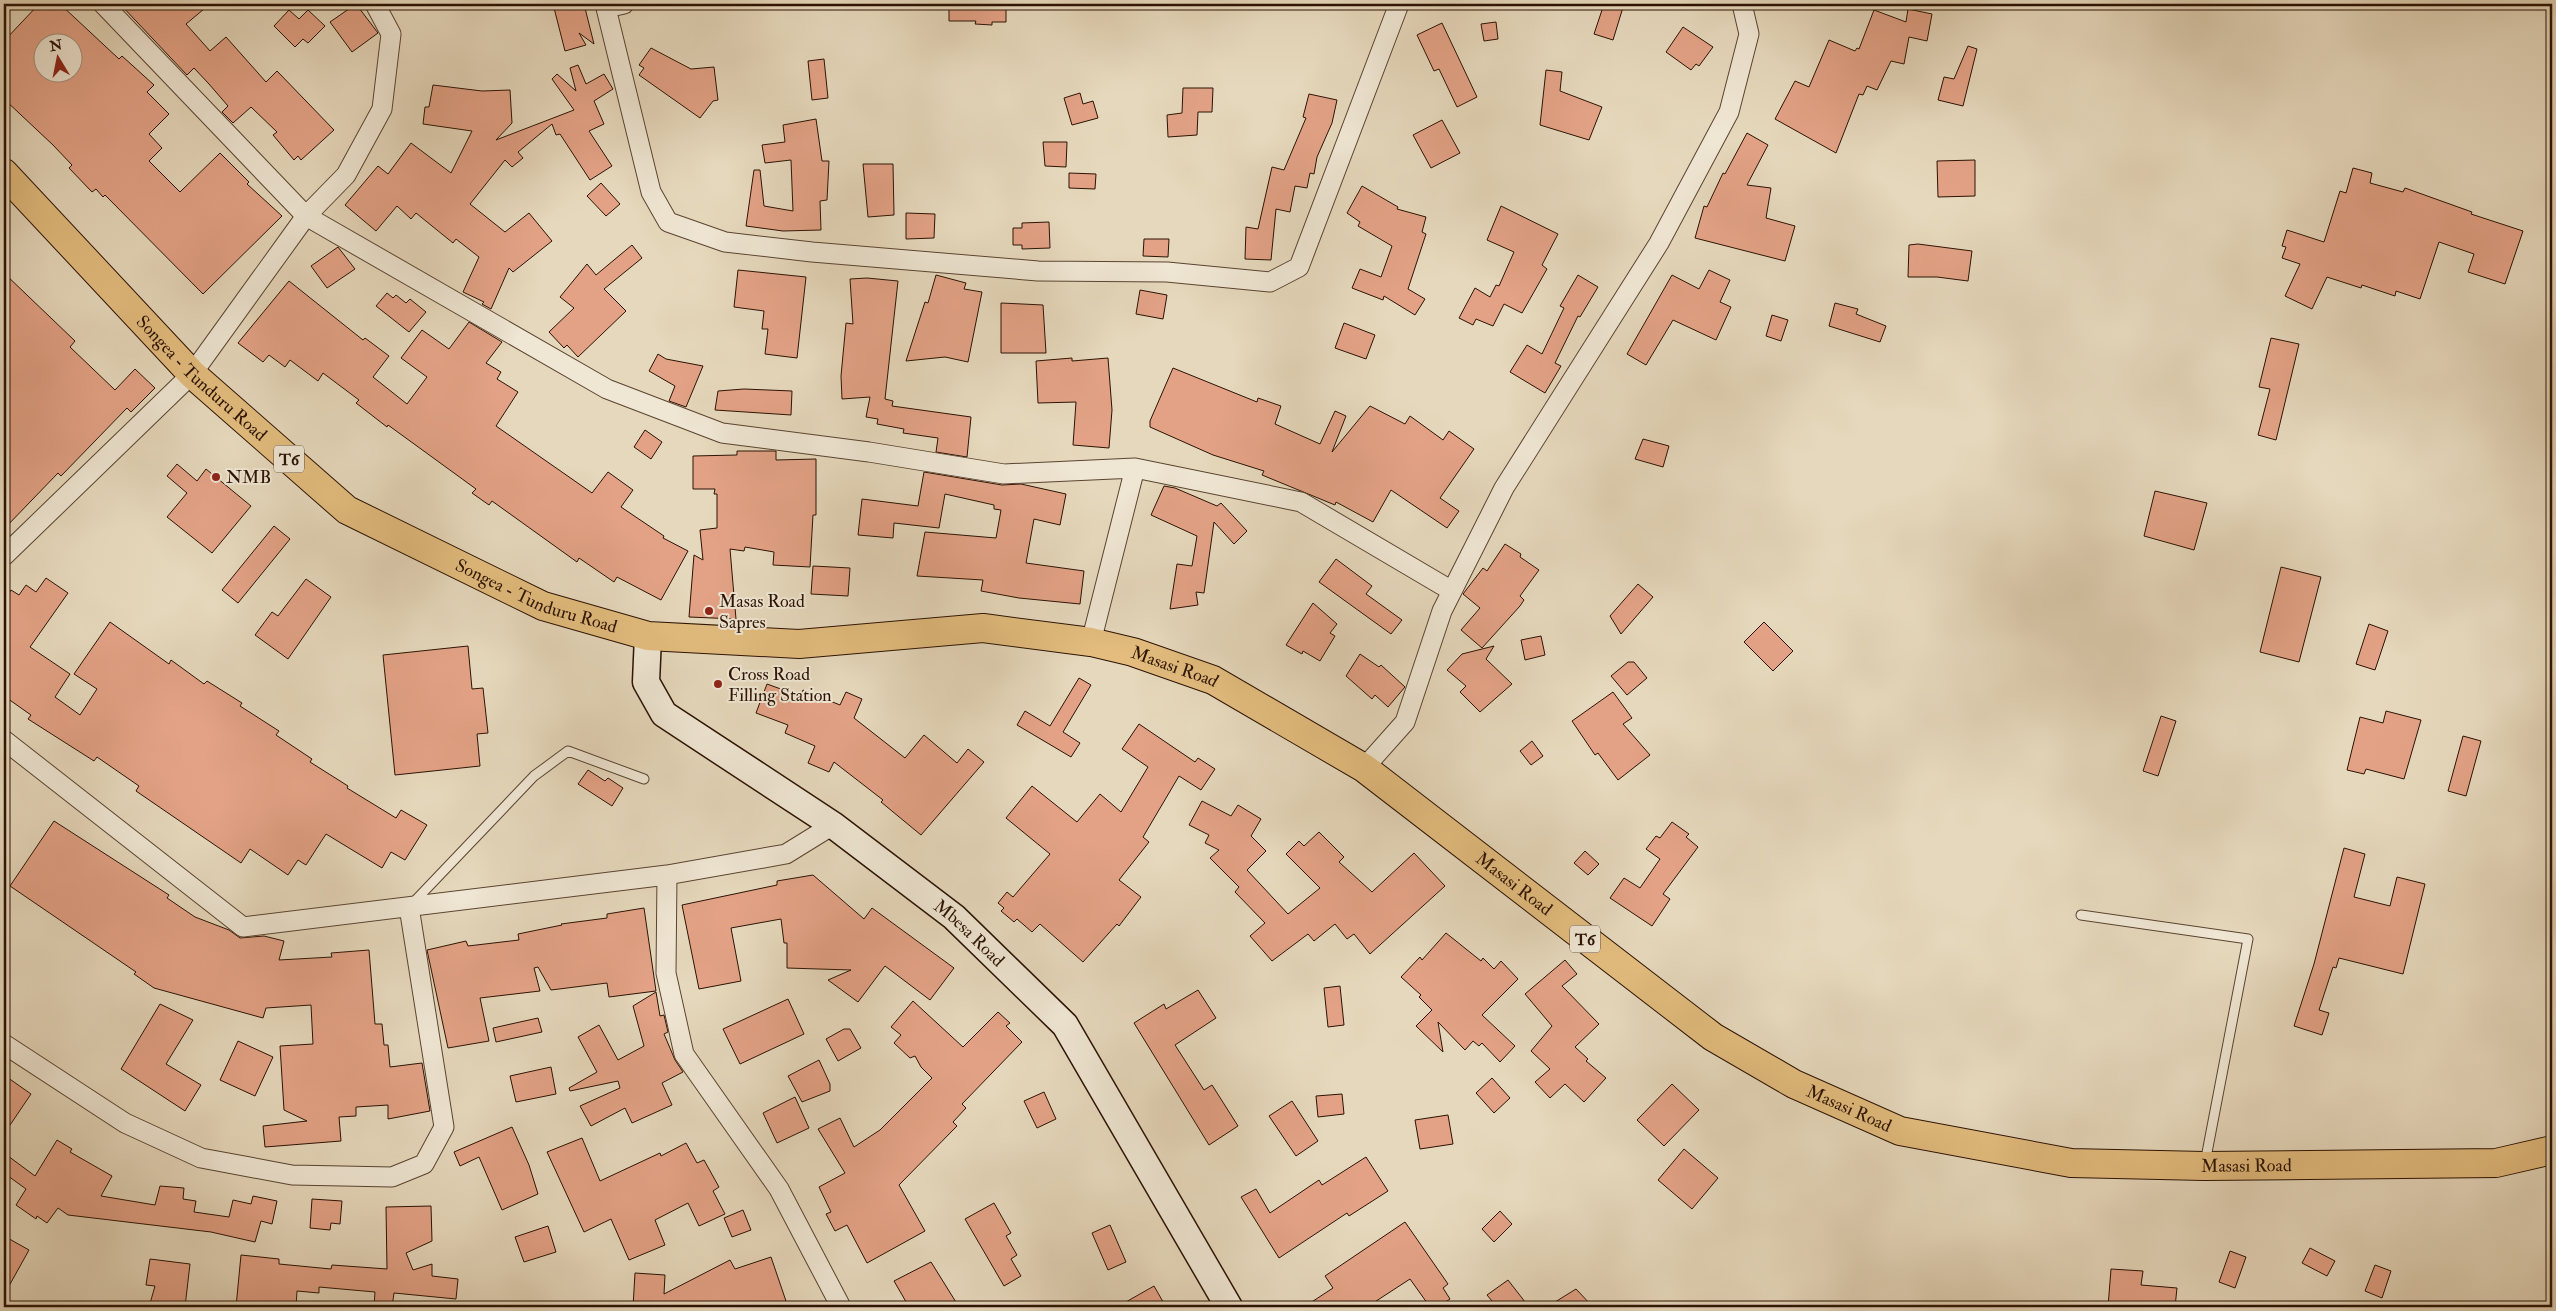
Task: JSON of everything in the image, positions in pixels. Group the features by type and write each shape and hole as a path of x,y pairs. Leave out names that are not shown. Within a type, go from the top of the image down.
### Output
{"highway":[{"name":"Songea - Tunduru Road","path":"4,173 192,374 346,510 543,606 648,636"},
{"name":"Masasi Road","path":"648,636 799,644 983,628 1092,642 1132,652 1213,680 1364,768 1713,1037 1794,1084 1900,1131 2071,1163 2204,1166 2496,1163 2552,1150"}],"main road":[{"name":"Mbesa Road","path":"648,636 646,682 664,714 833,825 954,917 1065,1025 1229,1307"}],"street":[{"path":"103,4 306,216 607,389 722,433 868,452 1004,474 1135,468 1301,502 1452,591"},
{"path":"4,556 192,374 306,216 346,175 382,109 391,34 375,4"},
{"path":"624,4 605,6 651,192 668,222 725,242 812,252 1038,270 1168,272 1270,282 1299,267 1399,4"},
{"path":"1364,768 1405,722 1442,611 1504,488 1659,243 1729,112 1749,34 1745,4"},
{"path":"1092,642 1135,468"},
{"path":"4,740 243,927 667,875 786,854 833,825"},
{"path":"667,875 666,973 684,1054 779,1189 841,1307"},
{"path":"4,1044 125,1123 201,1158 292,1176 392,1177 424,1164 444,1127 409,907"}],"lane":[{"path":"409,907 534,776 568,751 644,779"},
{"path":"2081,915 2248,939 2204,1166"}],"building":[{"path":"39,4 60,4 119,59 122,56 154,85 147,92 169,114 149,134 162,148 149,161 180,192 220,153 249,182 247,184 282,216 203,294 105,195 103,197 96,189 92,192 69,168 72,165 4,99 4,41"},
{"path":"120,4 210,4 186,24 210,51 226,37 266,82 277,71 334,130 301,160 298,156 294,160 273,135 277,132 251,107 233,123 222,112 228,106 194,68 187,75"},
{"path":"356,4 378,33 352,52 330,22"},
{"path":"553,4 584,4 594,44 579,33 586,45 565,51"},
{"path":"949,4 1006,4 1006,22 992,22 992,25 975,24 976,21 949,21"},
{"path":"1604,4 1624,4 1613,40 1594,34"},
{"path":"1908,9 1932,14 1927,41 1909,37 1904,64 1891,61 1877,90 1867,86 1863,95 1859,94 1836,153 1775,119 1795,81 1809,87 1829,40 1855,51 1857,48 1859,49 1874,10 1906,22"},
{"path":"289,10 299,19 308,10 325,26 308,43 303,39 295,47 274,26"},
{"path":"1496,22 1498,39 1484,41 1481,24"},
{"path":"1442,23 1477,97 1457,107 1439,69 1434,71 1417,35"},
{"path":"1683,27 1713,47 1699,66 1696,64 1691,70 1666,52"},
{"path":"1968,46 1977,49 1963,106 1938,100 1944,77 1954,79"},
{"path":"651,48 691,69 714,67 718,100 713,101 700,118 639,75 644,68 639,65"},
{"path":"824,59 828,98 812,100 808,61"},
{"path":"578,65 586,84 604,74 613,89 594,101 604,124 589,131 612,166 590,180 560,134 556,135 552,124 518,152 523,158 512,167 505,160 470,204 505,232 529,213 552,241 513,272 509,268 491,309 482,304 484,302 463,292 479,257 456,239 453,243 416,213 411,219 397,206 376,231 345,205 378,166 388,174 411,143 451,173 472,131 423,124 425,107 429,107 433,85 482,91 510,90 512,123 496,140 574,110 552,79 557,74 576,91 570,68"},
{"path":"1546,70 1562,72 1560,91 1602,107 1589,140 1540,125"},
{"path":"1183,88 1213,88 1212,112 1198,112 1197,135 1168,137 1167,115 1182,113"},
{"path":"1080,93 1083,104 1093,101 1098,118 1072,125 1064,98"},
{"path":"1309,94 1337,100 1332,123 1317,157 1314,174 1310,173 1307,188 1295,186 1290,212 1276,209 1271,260 1245,259 1246,227 1258,229 1272,167 1284,170 1306,118 1303,117"},
{"path":"816,119 822,161 829,161 827,200 820,201 821,230 783,231 746,226 754,170 760,170 764,206 793,211 791,160 765,163 762,145 785,142 783,125"},
{"path":"1442,120 1460,153 1431,168 1413,135"},
{"path":"1747,133 1768,145 1747,185 1771,188 1766,218 1795,226 1785,261 1695,238 1704,206 1707,207 1723,173 1725,174"},
{"path":"1043,142 1067,142 1066,167 1045,166"},
{"path":"1975,160 1975,196 1938,197 1937,161"},
{"path":"863,164 893,164 894,215 868,217"},
{"path":"2353,168 2372,173 2370,183 2403,192 2405,188 2472,212 2471,214 2523,231 2505,284 2468,272 2474,254 2439,242 2420,299 2396,291 2395,296 2362,285 2361,288 2327,277 2312,309 2285,296 2300,264 2282,258 2286,247 2282,246 2287,230 2324,242 2340,191 2346,193"},
{"path":"1069,173 1096,174 1095,189 1069,188"},
{"path":"601,183 620,204 606,216 587,196"},
{"path":"1362,186 1398,207 1397,209 1426,217 1422,232 1426,234 1408,289 1425,299 1415,315 1384,296 1383,300 1352,288 1360,269 1381,277 1392,246 1358,226 1360,222 1347,213"},
{"path":"1501,206 1558,234 1542,265 1547,269 1522,313 1504,304 1493,326 1476,319 1473,325 1459,318 1475,288 1490,297 1496,285 1499,286 1514,252 1487,240"},
{"path":"906,213 935,214 934,238 906,239"},
{"path":"1049,222 1050,248 1022,249 1022,245 1013,245 1013,228 1022,228 1022,223"},
{"path":"1144,239 1169,239 1168,257 1143,256"},
{"path":"1918,244 1972,251 1968,281 1937,277 1908,277 1909,245"},
{"path":"632,245 642,258 604,289 626,311 578,357 567,345 564,348 549,332 574,308 560,297 587,264 596,275"},
{"path":"338,247 355,269 327,288 311,266"},
{"path":"738,270 806,277 797,358 765,354 768,329 762,329 764,311 734,307"},
{"path":"1709,270 1730,280 1720,302 1731,307 1716,340 1673,320 1646,365 1627,354 1672,275 1699,289"},
{"path":"4,273 75,341 70,347 115,390 135,369 155,388 131,412 127,408 61,476 58,473 4,529"},
{"path":"936,275 966,283 964,289 982,292 968,362 945,357 906,361 925,302 928,303"},
{"path":"1578,275 1598,287 1580,317 1578,316 1555,363 1561,366 1545,393 1510,372 1527,345 1542,354 1564,308 1560,306"},
{"path":"867,278 898,281 885,399 893,401 892,406 971,417 967,457 936,452 938,438 903,433 904,429 877,424 878,419 866,417 870,397 842,399 841,376 846,323 853,324 850,279"},
{"path":"289,281 363,340 365,338 389,356 373,377 407,404 427,377 401,358 422,330 449,349 469,322 502,342 486,363 501,372 497,379 518,392 496,426 592,493 608,472 633,490 621,507 664,536 663,538 688,551 661,600 617,577 614,582 579,558 577,562 492,501 489,505 472,493 476,489 388,425 387,427 356,403 359,400 323,373 318,381 290,360 285,367 269,355 263,362 238,343"},
{"path":"1140,290 1167,295 1163,319 1136,314"},
{"path":"387,293 393,298 396,295 406,303 410,299 426,312 409,332 376,306"},
{"path":"1001,303 1043,305 1046,353 1001,353"},
{"path":"1835,303 1858,309 1856,314 1886,326 1880,342 1829,326"},
{"path":"1772,315 1788,320 1781,341 1766,336"},
{"path":"1344,323 1375,335 1366,359 1335,348"},
{"path":"2271,338 2299,344 2276,440 2258,435 2270,389 2259,387"},
{"path":"658,354 666,359 703,366 686,407 669,401 675,386 649,371"},
{"path":"1072,358 1072,361 1108,358 1112,410 1109,448 1073,445 1076,402 1038,403 1036,361"},
{"path":"1173,368 1257,402 1258,398 1281,406 1275,424 1320,444 1335,411 1346,416 1332,452 1370,406 1405,424 1410,416 1443,440 1449,431 1474,449 1440,498 1459,511 1447,528 1391,490 1373,522 1336,502 1335,505 1262,475 1264,471 1213,455 1150,427 1150,421"},
{"path":"744,389 792,391 791,415 715,410 718,391"},
{"path":"645,430 662,442 651,459 634,447"},
{"path":"1643,439 1669,446 1663,467 1635,459"},
{"path":"737,451 776,451 776,460 816,459 816,515 813,515 810,567 773,565 774,552 745,547 744,551 730,549 736,619 689,617 694,555 703,560 700,530 717,528 717,494 714,494 715,489 693,489 693,456 737,455"},
{"path":"177,464 197,481 206,469 251,506 212,553 167,517 187,493 167,476"},
{"path":"924,472 1002,485 1021,484 1066,494 1060,525 1034,519 1026,563 1084,571 1080,604 1019,598 981,591 983,580 917,576 925,532 996,538 1001,510 994,509 994,505 945,494 939,528 894,523 893,538 858,535 862,499 918,506"},
{"path":"1164,486 1175,488 1217,506 1221,503 1247,531 1234,544 1214,522 1204,593 1196,592 1198,605 1170,609 1177,564 1192,566 1197,536 1151,515"},
{"path":"2155,491 2207,503 2194,550 2144,536"},
{"path":"274,526 290,539 238,603 222,590"},
{"path":"1505,544 1521,554 1520,557 1539,570 1520,596 1524,600 1520,606 1482,648 1461,630 1480,608 1463,594 1483,568 1487,571"},
{"path":"1336,559 1372,586 1366,594 1402,620 1391,634 1319,582"},
{"path":"813,566 850,568 848,596 811,594"},
{"path":"2281,567 2321,577 2299,662 2260,652"},
{"path":"46,578 68,593 30,647 70,674 55,697 80,715 97,689 74,674 110,622 169,664 171,660 204,684 207,681 242,703 240,706 279,731 276,735 312,759 310,762 348,786 347,788 396,818 401,810 427,825 405,860 391,852 382,868 326,834 306,865 298,860 288,875 250,849 241,863 136,791 139,786 97,757 94,761 28,719 31,715 4,696 4,601 11,590 19,595 26,585 36,592"},
{"path":"306,579 331,597 288,659 255,635 272,612 278,616"},
{"path":"1638,584 1653,597 1621,634 1610,616"},
{"path":"1313,603 1337,624 1330,633 1335,636 1320,661 1303,651 1302,654 1286,645"},
{"path":"1764,622 1793,651 1773,671 1744,642"},
{"path":"2369,624 2388,631 2375,670 2356,664"},
{"path":"1541,636 1545,655 1525,660 1521,640"},
{"path":"468,646 472,689 483,688 488,733 477,734 480,766 395,775 383,655"},
{"path":"1494,646 1486,659 1512,684 1480,712 1460,692 1466,686 1447,670 1462,654"},
{"path":"1360,654 1379,667 1381,665 1405,687 1388,707 1375,695 1372,699 1346,676"},
{"path":"1628,662 1634,662 1647,678 1627,695 1611,676"},
{"path":"1079,678 1091,685 1063,732 1080,743 1071,757 1017,725 1025,711 1050,726"},
{"path":"767,684 800,696 803,690 840,705 846,692 862,699 854,718 905,758 924,735 957,763 968,749 984,762 921,835 881,802 883,800 834,762 829,772 808,763 815,746 785,733 788,725 756,713"},
{"path":"1613,692 1632,718 1623,724 1650,755 1618,780 1598,753 1595,755 1572,721"},
{"path":"2386,711 2421,720 2404,779 2366,769 2364,774 2347,770 2360,717 2383,723"},
{"path":"2161,716 2176,721 2158,776 2143,771"},
{"path":"1139,724 1195,762 1198,758 1215,769 1201,790 1179,776 1143,837 1149,842 1119,880 1141,897 1119,926 1117,924 1083,962 1040,924 1032,932 1017,919 1014,922 1001,911 1004,908 998,903 1007,892 1013,897 1050,854 1006,818 1032,786 1077,822 1100,794 1121,812 1148,767 1122,749"},
{"path":"2463,736 2481,741 2466,796 2448,791"},
{"path":"1532,741 1543,756 1531,765 1520,751"},
{"path":"588,770 605,781 608,778 623,788 612,806 578,784"},
{"path":"1202,801 1231,816 1238,805 1261,819 1251,836 1266,851 1247,870 1288,914 1320,888 1286,854 1299,841 1304,846 1319,832 1344,857 1339,862 1372,892 1414,853 1445,886 1370,954 1354,934 1347,939 1335,924 1314,941 1308,934 1272,961 1250,936 1265,923 1235,892 1239,887 1210,858 1219,850 1205,843 1209,835 1189,825"},
{"path":"54,821 169,895 167,898 195,917 229,930 240,938 264,936 284,941 279,960 332,957 331,953 369,950 375,1024 382,1024 384,1045 388,1045 390,1067 422,1063 430,1111 388,1119 388,1105 356,1107 356,1116 339,1117 341,1141 265,1147 263,1126 307,1121 284,1110 280,1046 313,1044 311,1005 266,1008 263,1018 154,988 134,974 136,972 10,886"},
{"path":"1672,822 1689,834 1686,837 1698,847 1663,894 1670,899 1652,926 1610,898 1624,878 1640,888 1660,859 1646,849 1656,836 1660,838"},
{"path":"2344,848 2365,854 2354,897 2390,906 2397,877 2425,884 2403,974 2339,958 2336,968 2333,967 2319,1010 2329,1013 2322,1035 2294,1026 2314,964"},
{"path":"1585,851 1599,864 1588,875 1574,863"},
{"path":"813,875 864,919 872,908 954,968 930,1000 885,966 858,1002 828,980 851,970 787,968 787,943 784,943 781,919 731,928 741,981 699,989 682,905 777,885 777,881"},
{"path":"644,908 656,991 609,997 607,983 551,990 538,967 534,968 540,991 480,998 489,1041 448,1048 427,950 466,941 468,946 519,940 518,934 561,924 607,918 607,914"},
{"path":"1446,933 1481,961 1483,958 1494,969 1501,961 1518,979 1482,1015 1515,1046 1500,1062 1482,1043 1479,1046 1473,1041 1465,1050 1438,1022 1443,1052 1416,1026 1432,1010 1419,997 1421,995 1401,977 1420,957 1422,960"},
{"path":"1565,960 1577,974 1562,986 1599,1024 1575,1047 1588,1059 1586,1061 1606,1078 1584,1102 1565,1084 1550,1098 1535,1082 1550,1069 1531,1051 1552,1026 1525,994"},
{"path":"1340,986 1344,1025 1328,1027 1324,988"},
{"path":"1198,990 1216,1018 1175,1045 1204,1090 1212,1085 1238,1126 1209,1145 1134,1023 1164,1004 1166,1009"},
{"path":"656,992 660,1016 664,1015 668,1032 664,1034 675,1060 683,1072 662,1083 672,1105 632,1123 625,1108 591,1126 580,1106 620,1088 618,1081 570,1091 569,1088 597,1072 578,1037 599,1025 618,1060 644,1046 633,1006"},
{"path":"788,999 804,1034 740,1064 723,1029"},
{"path":"913,1001 963,1047 998,1012 1010,1023 1006,1026 1022,1042 962,1104 966,1108 953,1122 957,1126 899,1185 925,1231 867,1263 847,1225 835,1231 826,1214 831,1212 819,1187 845,1173 818,1129 840,1118 854,1147 880,1130 932,1078 921,1067 915,1056 910,1058 894,1043 901,1035 891,1027"},
{"path":"160,1004 193,1020 166,1064 201,1085 185,1111 121,1069"},
{"path":"538,1018 542,1032 496,1042 493,1028"},
{"path":"844,1029 850,1029 861,1048 838,1061 826,1039"},
{"path":"238,1041 273,1057 255,1096 220,1080"},
{"path":"819,1060 830,1084 830,1091 802,1102 788,1076"},
{"path":"551,1067 556,1094 516,1102 510,1076"},
{"path":"4,1075 31,1094 4,1134"},
{"path":"1492,1078 1510,1098 1494,1113 1476,1093"},
{"path":"1672,1084 1699,1110 1664,1146 1637,1120"},
{"path":"1044,1092 1056,1119 1037,1128 1024,1101"},
{"path":"1342,1094 1344,1114 1318,1117 1316,1096"},
{"path":"795,1097 809,1128 777,1143 763,1113"},
{"path":"1292,1101 1318,1141 1296,1156 1269,1116"},
{"path":"1448,1115 1453,1144 1420,1149 1415,1120"},
{"path":"512,1127 529,1165 538,1194 502,1210 479,1157 460,1166 454,1152"},
{"path":"582,1138 600,1181 660,1153 661,1156 686,1143 697,1163 704,1160 719,1187 713,1191 725,1214 699,1226 688,1203 655,1220 665,1245 629,1260 611,1219 584,1232 547,1152"},
{"path":"57,1140 72,1149 70,1152 112,1176 101,1196 155,1205 160,1186 184,1188 183,1199 196,1201 194,1212 229,1217 233,1200 251,1204 253,1196 277,1201 272,1224 261,1221 255,1242 211,1232 68,1215 58,1208 47,1223 37,1216 36,1219 16,1205 26,1189 4,1173 4,1153 35,1176"},
{"path":"1684,1149 1718,1178 1692,1209 1658,1180"},
{"path":"1366,1157 1388,1191 1349,1216 1347,1213 1279,1258 1241,1197 1256,1189 1270,1213 1319,1180 1322,1185"},
{"path":"312,1199 342,1201 340,1224 331,1223 330,1230 310,1228"},
{"path":"994,1203 1011,1233 1006,1236 1017,1255 1011,1259 1021,1276 1004,1286 965,1219"},
{"path":"431,1206 432,1241 406,1253 413,1270 432,1264 432,1276 458,1279 456,1299 394,1293 392,1307 374,1307 375,1292 319,1287 319,1293 297,1291 296,1307 236,1307 241,1255 279,1259 279,1264 331,1269 332,1265 387,1269 386,1207"},
{"path":"743,1210 751,1230 732,1237 724,1218"},
{"path":"1500,1211 1512,1224 1494,1242 1482,1229"},
{"path":"1405,1222 1448,1284 1443,1288 1450,1299 1438,1307 1430,1307 1410,1279 1367,1307 1304,1307 1333,1288 1325,1276"},
{"path":"1110,1225 1126,1262 1108,1270 1092,1233"},
{"path":"548,1226 556,1252 524,1262 515,1237"},
{"path":"4,1236 29,1250 4,1295"},
{"path":"2310,1248 2335,1261 2327,1276 2302,1263"},
{"path":"2230,1251 2246,1257 2235,1288 2219,1282"},
{"path":"771,1257 788,1307 633,1307 635,1273 665,1275 664,1294 730,1260 735,1269"},
{"path":"150,1259 190,1264 185,1307 149,1307 155,1286 146,1285"},
{"path":"931,1262 959,1307 909,1307 894,1281"},
{"path":"2375,1265 2391,1271 2382,1298 2365,1291"},
{"path":"2111,1269 2143,1271 2141,1285 2177,1288 2175,1307 2108,1307"},
{"path":"1508,1280 1529,1307 1497,1307 1487,1295"},
{"path":"1154,1286 1166,1307 1117,1307"},
{"path":"1576,1289 1593,1307 1547,1307"}],"place":[{"name":"NMB","path":"216,477"},
{"name":"Masas Road Sapres","path":"709,611"},
{"name":"Cross Road Filling Station","path":"718,684"}]}
